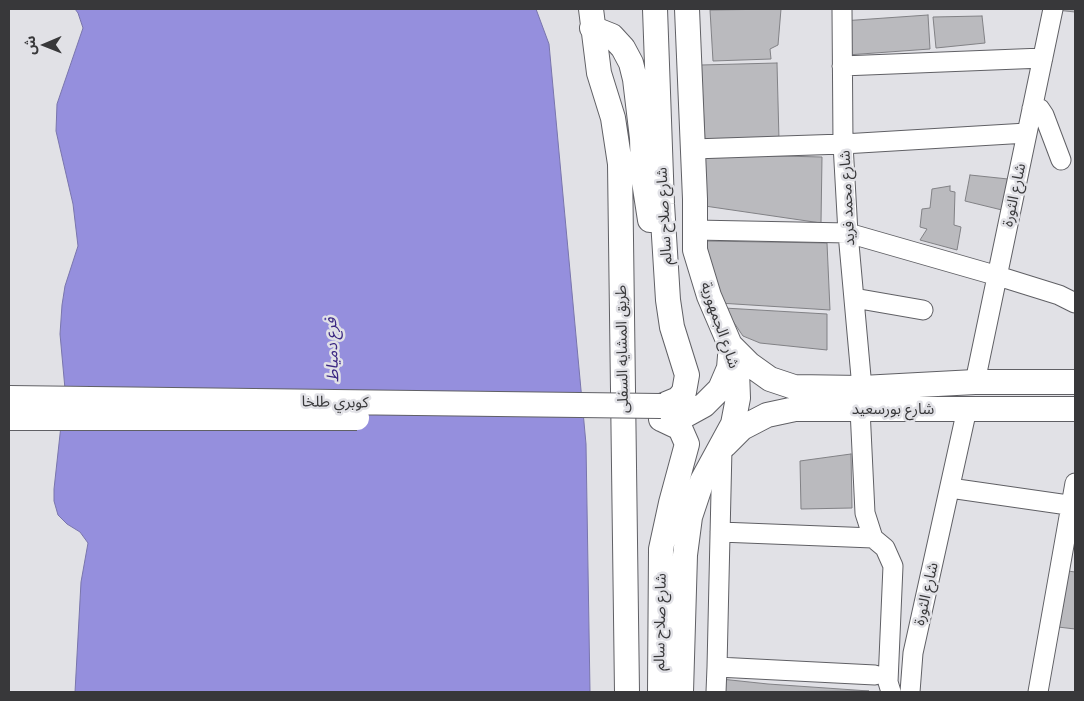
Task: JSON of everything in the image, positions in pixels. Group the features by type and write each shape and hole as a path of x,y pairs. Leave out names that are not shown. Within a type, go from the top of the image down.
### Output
{"main road":[{"name":"شارع صلاح سالم","path":"655,9 662,204 668,300 672,327 687,375 684,392 661,412 680,428 686,444 671,502 662,549 660,692"},
{"name":"شارع الجمهورية","path":"681,692 685,555 690,517 702,481 722,448 733,424 738,398 737,371 730,345 709,296 695,250 687,9"},
{"path":"592,18 623,48 631,63 642,138 643,175 647,207 656,240 667,263"},
{"name":"طريق المشايه السفلى","path":"592,18 599,73 613,118 620,164 627,692"},
{"path":"661,412 684,416 704,405 720,389 729,368 730,345"},
{"name":"شارع بورسعيد","path":"730,345 749,364 794,398"},
{"name":"شارع بورسعيد","path":"861,398 975,382 1075,382"},
{"name":"كوبري طلخا","path":"9,398 661,412"},
{"name":"شارع بورسعيد","path":"722,448 742,428 794,398 861,398 967,409 1075,408"},
{"name":"كوبري طلخا","path":"9,418 661,412"}],"street":[{"name":"شارع محمد فريد","path":"842,9 843,144 848,233 861,398 865,513 873,538"},
{"name":"شارع الثورة","path":"975,382 1053,9"},
{"path":"842,66 1042,58"},
{"path":"1032,108 1040,109 1044,115 1061,160"},
{"path":"693,148 843,144 1027,133"},
{"path":"695,230 848,233 998,276 1059,295 1075,303"},
{"path":"854,298 922,310"},
{"name":"شارع الثورة","path":"910,692 913,653 967,409"},
{"path":"716,692 722,448"},
{"path":"1038,692 1075,483"},
{"path":"950,488 1072,506"},
{"path":"720,532 873,538 885,548 893,566 888,682 891,692"},
{"path":"717,667 875,675"}],"water":[{"name":"فرع دمياط","path":"75,9 536,9 549,44 586,444 590,692 75,692 81,582 88,543 80,532 67,524 58,515 54,501 54,489 65,389 60,334 62,305 65,286 78,246 73,204 56,131 57,104 83,28"}],"building":[{"path":"781,9 778,45 770,49 771,59 713,61 710,10"},
{"path":"1075,9 1075,12 1056,10"},
{"path":"928,15 930,49 847,55 842,21"},
{"path":"982,16 985,43 936,48 933,17"},
{"path":"777,63 779,140 705,142 701,65"},
{"path":"698,154 822,157 821,223 698,205"},
{"path":"970,175 1008,179 1002,210 965,201"},
{"path":"950,186 950,191 955,192 954,225 961,227 957,250 920,240 927,229 920,227 922,209 930,208 932,189"},
{"path":"704,241 827,243 830,310 719,303"},
{"path":"724,308 827,314 827,350 760,343 743,336"},
{"path":"851,454 852,508 801,509 800,461"},
{"path":"1068,571 1075,572 1075,629 1058,627 1056,606 1063,607"},
{"path":"721,679 768,684 869,691 721,692"}]}
